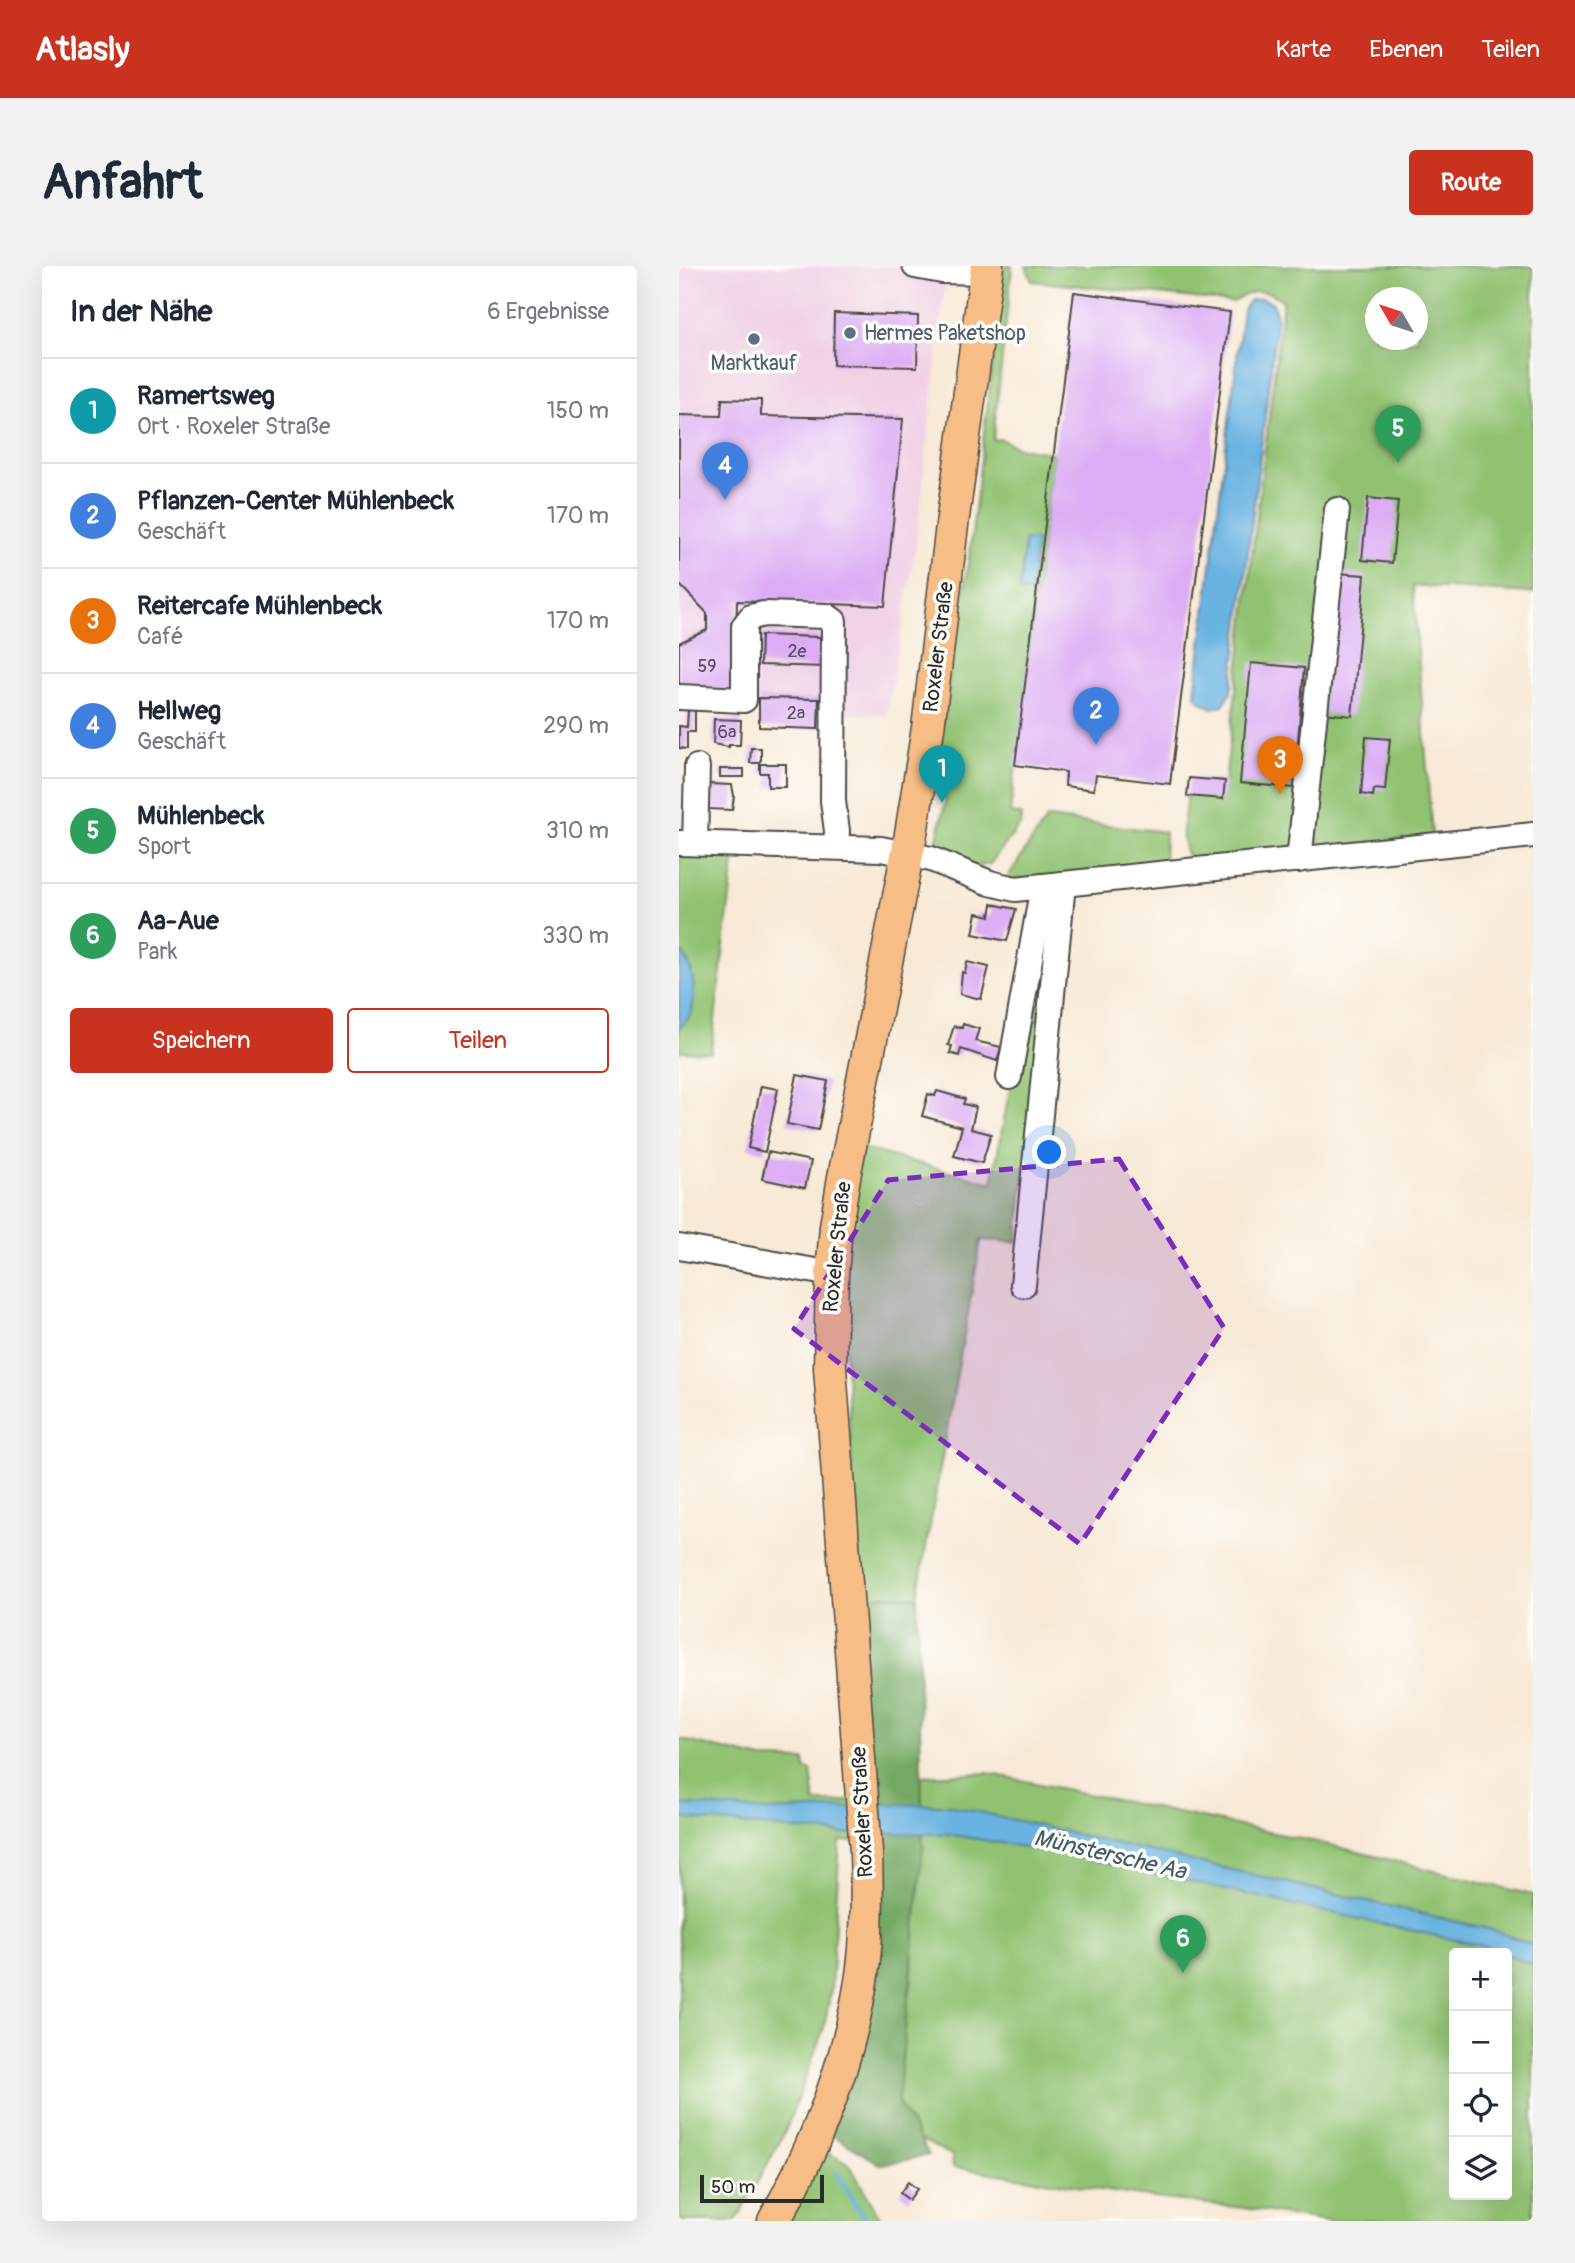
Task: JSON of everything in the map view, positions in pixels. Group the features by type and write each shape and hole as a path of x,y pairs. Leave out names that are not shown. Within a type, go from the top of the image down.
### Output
{"main road":[{"name":"Roxeler Straße","path":"774,2221 825,2119 850,2037 862,1975 867,1917 866,1852 830,1368 832,1274 844,1177 908,854 928,728 987,269"}],"street":[{"path":"915,266 942,271 987,269"},
{"path":"1299,860 1337,510"},
{"path":"679,697 744,700 744,626 751,617 764,614 827,616 834,621 833,802 837,846"},
{"path":"697,767 687,843 881,849 930,859 990,883 1015,889 1533,835"},
{"path":"1009,1077 1053,885"},
{"path":"1023,1286 1053,885"},
{"path":"679,1247 832,1274"}],"highlighted area":[{"path":"1119,1159 1224,1328 1080,1544 794,1329 888,1180"}],"shaded area":[{"path":"679,266 947,266 917,537 887,715 679,708"}],"green space":[{"path":"1004,266 1012,266 993,440 1000,439 1019,448 1054,453 1010,813 1021,815 1021,824 990,864 973,867 935,849 946,798 943,797 944,785 940,784 939,744 970,551"},
{"path":"1026,266 1533,266 1533,593 1413,586 1432,835 1324,849 1319,840 1289,851 1192,863 1184,847 1183,822 1187,796 1225,781 1283,301 1270,293 1258,291 1233,302 1032,281"},
{"path":"1047,818 1165,832 1164,865 1005,881"},
{"path":"679,852 735,855 711,1052 679,1051 679,1030 691,1013 684,954 679,950"},
{"path":"1047,892 1056,892 1017,1242 981,1240 917,1597 891,1595 860,1599 840,1266 861,1148 992,1183"},
{"path":"891,1595 917,1597 923,1846 898,2102 929,2155 882,2165 832,2135 861,2039 860,1599"},
{"path":"679,1739 762,1759 804,1760 805,1769 811,1770 815,1802 840,1802 899,1792 900,1777 987,1773 1321,1843 1533,1895 1533,2221 1329,2221 1147,2197 953,2167 952,2155 917,2138 892,2095 912,1981 916,1843 840,1841 831,1990 824,2028 785,2132 736,2221 679,2221"},
{"path":"822,2150 849,2164 882,2221 779,2221"}],"water":[{"path":"1262,298 1273,303 1277,318 1231,693 1223,705 1212,708 1201,702 1195,694 1243,309 1250,300"},
{"path":"1025,540 1036,540 1031,592 1019,591"},
{"path":"679,950 691,970 694,996 691,1014 679,1030"},
{"name":"Münstersche Aa","path":"679,1804 767,1811 883,1804 949,1805 1493,1930 1533,1945 1533,1965 1512,1957 1512,1948 1490,1948 1054,1852 947,1834 844,1834 679,1818"}],"building":[{"path":"1074,292 1230,312 1170,784 1096,775 1094,790 1065,786 1066,772 1015,765"},
{"path":"834,313 918,316 917,367 833,365"},
{"path":"722,399 761,400 761,416 903,419 885,606 737,601 735,691 679,690 679,643 707,630 707,613 679,584 679,415 721,416"},
{"path":"1368,498 1398,501 1392,563 1362,560"},
{"path":"1336,573 1365,575 1352,716 1323,713"},
{"path":"761,635 820,637 820,652 827,652 827,667 760,665"},
{"path":"1251,663 1304,668 1294,788 1240,783"},
{"path":"759,698 819,699 818,729 759,727"},
{"path":"688,709 695,710 695,732 687,732 687,749 679,748 679,726 687,727"},
{"path":"714,719 741,720 740,745 729,747 713,744"},
{"path":"1366,737 1390,739 1385,790 1374,789 1373,796 1361,794"},
{"path":"751,748 761,748 761,760 758,763 750,763"},
{"path":"760,764 786,764 786,787 768,787 768,773 760,773"},
{"path":"720,769 744,769 744,777 720,777"},
{"path":"1189,778 1225,781 1223,799 1187,796"},
{"path":"708,784 732,785 732,810 708,809"},
{"path":"992,904 1016,909 1007,941 973,934 977,913 990,916"},
{"path":"967,962 989,967 981,999 960,994 962,972 965,973"},
{"path":"963,1024 979,1029 975,1041 1001,1047 997,1061 961,1049 959,1056 950,1053 952,1046 948,1045 954,1026 962,1028"},
{"path":"797,1075 828,1081 818,1130 787,1124"},
{"path":"761,1086 778,1089 765,1152 748,1148"},
{"path":"937,1091 965,1099 963,1104 976,1107 971,1129 991,1134 982,1163 954,1156 962,1127 922,1116 928,1094 935,1096"},
{"path":"768,1152 811,1161 805,1188 762,1179"},
{"path":"908,2182 917,2189 909,2200 900,2193"}],"waterway":[{"path":"837,2174 866,2221"}],"place":[{"name":"Hermes Paketshop","path":"850,333"},
{"name":"Marktkauf","path":"754,339"},
{"name":"Mühlenbeck","path":"1398,463"},
{"name":"Hellweg","path":"725,500"},
{"name":"Pflanzen-Center Mühlenbeck","path":"1096,745"},
{"name":"Reitercafe Mühlenbeck","path":"1280,794"},
{"name":"Ramertsweg","path":"942,803"},
{"name":"Aa-Aue","path":"1183,1973"}]}
